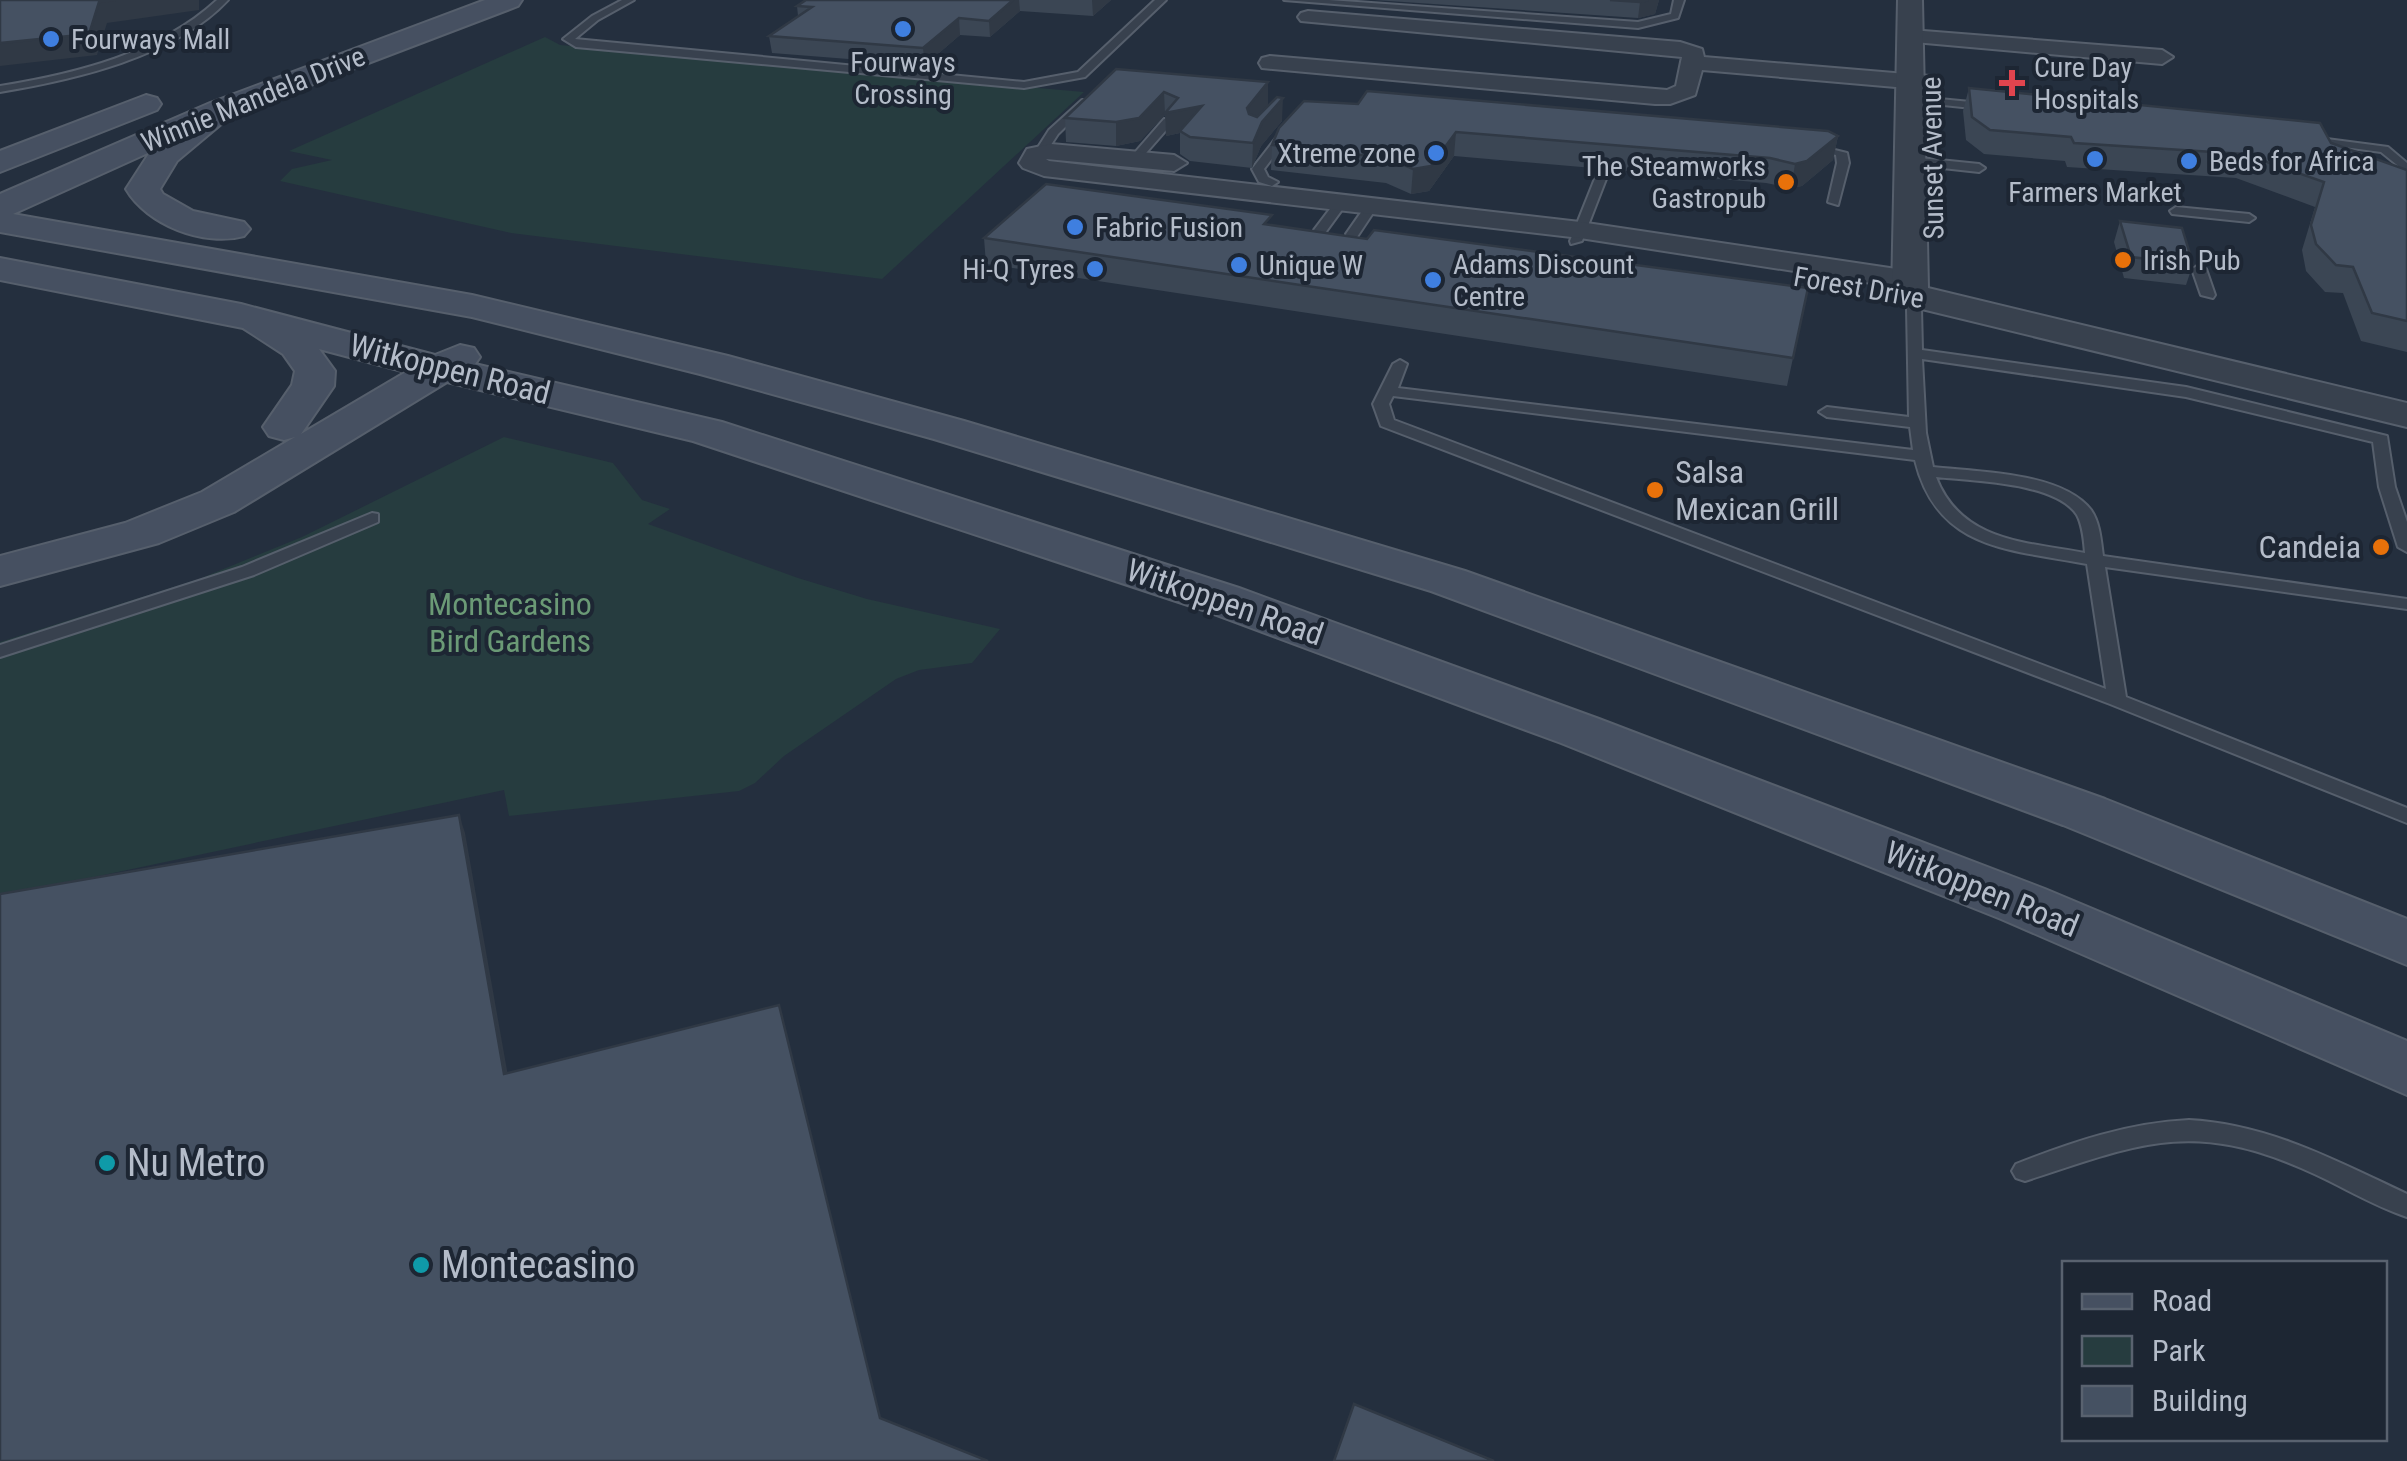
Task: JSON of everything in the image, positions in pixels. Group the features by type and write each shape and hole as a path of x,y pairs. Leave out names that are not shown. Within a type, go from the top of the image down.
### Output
{"main road":[{"name":"Winnie Mandela Drive","path":"0,207 221,110 509,0"},
{"name":"Winnie Mandela Drive","path":"0,162 164,97"},
{"path":"221,110 148,173 142,189 148,201 161,211 597,304 831,364 1088,443 1448,581"},
{"path":"0,148 95,123"},
{"name":"Witkoppen Road","path":"0,222 479,308 714,365 949,430 1448,581 2084,812 2407,943"},
{"name":"Witkoppen Road","path":"0,269 242,316 418,363 707,432 1221,599 1580,730 2024,904 2407,1068"},
{"path":"0,571 142,533 218,502 298,438 418,363 479,308"},
{"path":"242,316 297,346 314,371 298,438"},
{"path":"418,363 525,320"},
{"path":"0,540 104,514 298,438 466,404 531,405 707,432"}],"street":[{"name":"Sunset Avenue","path":"1910,0 1918,37"},
{"name":"Sunset Avenue","path":"1919,293 1918,37 1923,0"},
{"path":"1270,62 1656,97 1670,97 1687,90 1695,64 1694,54 1680,48 1308,17"},
{"path":"1918,37 2162,57"},
{"path":"1695,64 1920,91"},
{"path":"1041,152 1174,163"},
{"name":"Forest Drive","path":"1041,152 1033,158 1035,166 1304,198 1349,215 1579,235 1919,293 2407,398"},
{"name":"Forest Drive","path":"1919,293 2407,415"}],"lane":[{"path":"0,89 71,76 107,63 191,25 223,0"},
{"path":"630,0 595,18 568,39 576,44 640,52 1024,85 1081,75 1162,0"},
{"path":"1289,0 1638,25 1675,16 1679,0"},
{"path":"1920,91 2009,109"},
{"path":"1041,152 1052,132 1092,97"},
{"path":"1272,182 1260,175 1260,164 1301,116"},
{"path":"1136,159 1168,121"},
{"path":"2298,138 2384,149 2407,169"},
{"path":"1790,144 1841,154 1843,163 1834,202"},
{"path":"1921,162 1979,168"},
{"path":"1579,235 1600,179"},
{"path":"2176,211 2249,218"},
{"path":"2199,269 2208,295"},
{"name":"Sunset Avenue","path":"1919,293 1917,354 1922,464"},
{"path":"1917,354 2186,392 2380,439 2386,487 2407,548"},
{"path":"1400,364 1382,404 1388,422 2117,700 2407,816"},
{"path":"1389,390 1922,464 2062,494 2084,512 2117,700"},
{"path":"1827,412 1919,423"},
{"path":"1922,464 1936,499 1958,524 2010,544 2095,560 2407,604"},
{"path":"0,652 248,570 372,518"},
{"path":"2025,1171 2094,1144 2210,1131 2250,1139 2407,1206"}],"green space":[{"path":"545,37 560,45 1084,92 882,279 511,233 280,181 292,169 332,160 289,151"},
{"name":"Montecasino Bird Gardens","path":"504,437 613,463 642,500 670,509 648,524 867,599 1000,629 972,663 919,670 896,679 739,791 509,816 504,790 0,897 0,642 199,579 302,537"}],"building":[{"path":"0,0 115,0 99,2 89,34 0,43"},
{"path":"806,0 1013,0 989,21 959,18 923,48 769,36 812,7 797,6"},
{"path":"1116,69 1268,82 1247,108 1249,114 1257,117 1277,97 1283,98 1262,122 1253,143 1190,137 1180,131 1202,106 1165,113 1178,98 1164,92 1139,118 1116,122 1065,118"},
{"path":"1969,88 2320,123 2331,143 2407,170 2407,321 2372,313 2353,267 2336,265 2316,244 2311,225 2324,182 2244,154 2074,143 2071,137 1990,130 1972,117"},
{"path":"1367,91 1828,131 1838,136 1807,161 1795,164 1770,158 1456,132 1431,166 1413,169 1388,158 1272,145 1279,128 1304,101 1358,104"},
{"path":"1046,184 1272,215 1264,224 1367,239 1374,230 1808,288 1793,358 984,238"},
{"path":"2120,221 2182,228 2193,264 2131,257"},
{"name":"Montecasino","path":"459,815 504,1074 779,1005 880,1418 988,1461 0,1461 0,894"},
{"path":"1354,1404 1494,1461 1334,1461"}],"place":[{"name":"Fourways Crossing","path":"903,29"},
{"name":"Fourways Mall","path":"51,39"},
{"name":"Cure Day Hospitals","path":"2012,83"},
{"name":"Xtreme zone","path":"1436,153"},
{"name":"Farmers Market","path":"2095,159"},
{"name":"Beds for Africa","path":"2189,161"},
{"name":"The Steamworks Gastropub","path":"1786,182"},
{"name":"Fabric Fusion","path":"1075,227"},
{"name":"Irish Pub","path":"2123,260"},
{"name":"Unique W","path":"1239,265"},
{"name":"Hi-Q Tyres","path":"1095,269"},
{"name":"Adams Discount Centre","path":"1433,280"},
{"name":"Salsa Mexican Grill","path":"1655,490"},
{"name":"Candeia","path":"2381,547"},
{"name":"Nu Metro","path":"107,1163"},
{"name":"Montecasino","path":"421,1265"}]}
